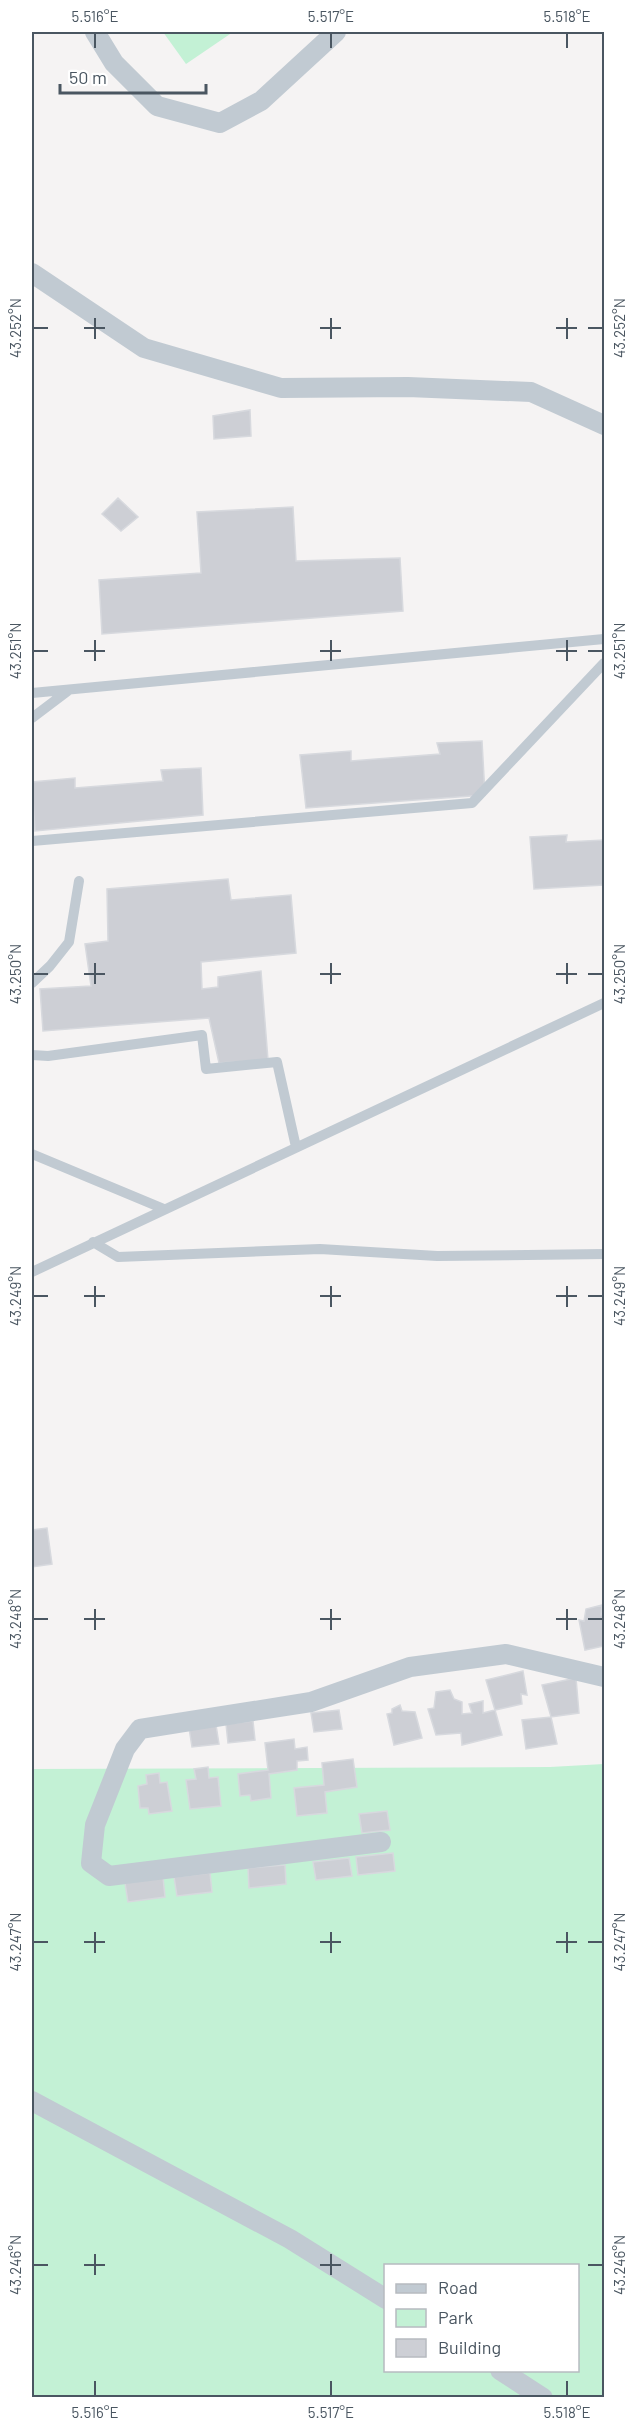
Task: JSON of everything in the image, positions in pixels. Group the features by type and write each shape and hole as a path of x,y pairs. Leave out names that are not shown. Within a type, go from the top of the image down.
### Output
{"street":[{"path":"95,32 114,63 157,106 220,123 261,101 336,32"},
{"path":"32,273 144,348 281,388 408,387 531,392 604,425"},
{"path":"381,1842 109,1876 91,1863 95,1825 125,1749 140,1729 312,1702 410,1667 506,1654 604,1677"},
{"path":"32,2101 290,2239 384,2298"},
{"path":"503,2372 543,2397"}],"lane":[{"path":"32,693 604,639"},
{"path":"32,841 472,803 604,663"},
{"path":"32,718 70,690"},
{"path":"32,983 50,966 69,942 79,881"},
{"path":"32,1272 604,1003"},
{"path":"32,1055 48,1056 202,1035 206,1069 277,1062 296,1147"},
{"path":"32,1154 164,1209"},
{"path":"93,1242 118,1257 320,1249 438,1256 604,1254"}],"green space":[{"path":"163,32 233,32 186,64"},
{"path":"604,1764 604,2397 32,2397 32,1769 550,1767"}],"building":[{"path":"250,410 251,436 214,439 213,416"},
{"path":"118,498 138,517 121,531 102,514"},
{"path":"293,507 296,561 400,558 403,611 102,634 99,580 201,573 197,512"},
{"path":"482,741 485,795 306,808 300,755 351,751 351,761 440,754 437,743"},
{"path":"201,768 203,815 35,831 32,782 75,778 75,788 163,781 161,770"},
{"path":"567,835 566,842 604,840 604,885 534,889 530,837"},
{"path":"228,879 231,900 291,895 296,953 201,962 202,989 218,987 218,977 261,971 268,1060 219,1063 209,1018 43,1031 40,989 91,986 85,944 108,941 107,889"},
{"path":"47,1528 52,1564 32,1567 32,1530"},
{"path":"602,1605 604,1646 585,1650 579,1620 584,1621 586,1609"},
{"path":"523,1671 527,1695 521,1694 522,1704 495,1710 486,1680"},
{"path":"576,1678 579,1713 551,1717 542,1685"},
{"path":"450,1690 454,1699 462,1702 462,1714 472,1713 469,1704 483,1701 483,1713 495,1710 502,1735 462,1745 461,1733 436,1735 428,1709 434,1708 436,1692"},
{"path":"400,1705 402,1711 415,1712 422,1738 394,1745 387,1714 392,1713 392,1709"},
{"path":"339,1710 342,1729 314,1732 311,1713"},
{"path":"551,1717 557,1744 526,1749 522,1720"},
{"path":"253,1721 255,1740 228,1743 226,1724"},
{"path":"216,1725 219,1744 192,1747 189,1728"},
{"path":"294,1739 295,1749 307,1747 308,1760 297,1761 297,1770 269,1774 271,1798 251,1801 250,1795 240,1796 238,1774 268,1770 265,1743"},
{"path":"353,1759 357,1787 325,1792 327,1813 297,1816 294,1788 324,1785 322,1763"},
{"path":"208,1767 209,1778 218,1777 221,1806 190,1809 186,1780 196,1779 194,1769"},
{"path":"159,1773 160,1783 167,1782 172,1811 149,1814 148,1808 140,1808 138,1786 147,1784 146,1775"},
{"path":"387,1811 390,1830 362,1833 359,1814"},
{"path":"393,1853 395,1871 358,1875 356,1857"},
{"path":"349,1858 352,1876 316,1880 313,1862"},
{"path":"285,1865 286,1884 249,1888 248,1868"},
{"path":"210,1873 212,1892 177,1896 174,1877"},
{"path":"163,1877 165,1897 128,1902 125,1883"}]}
